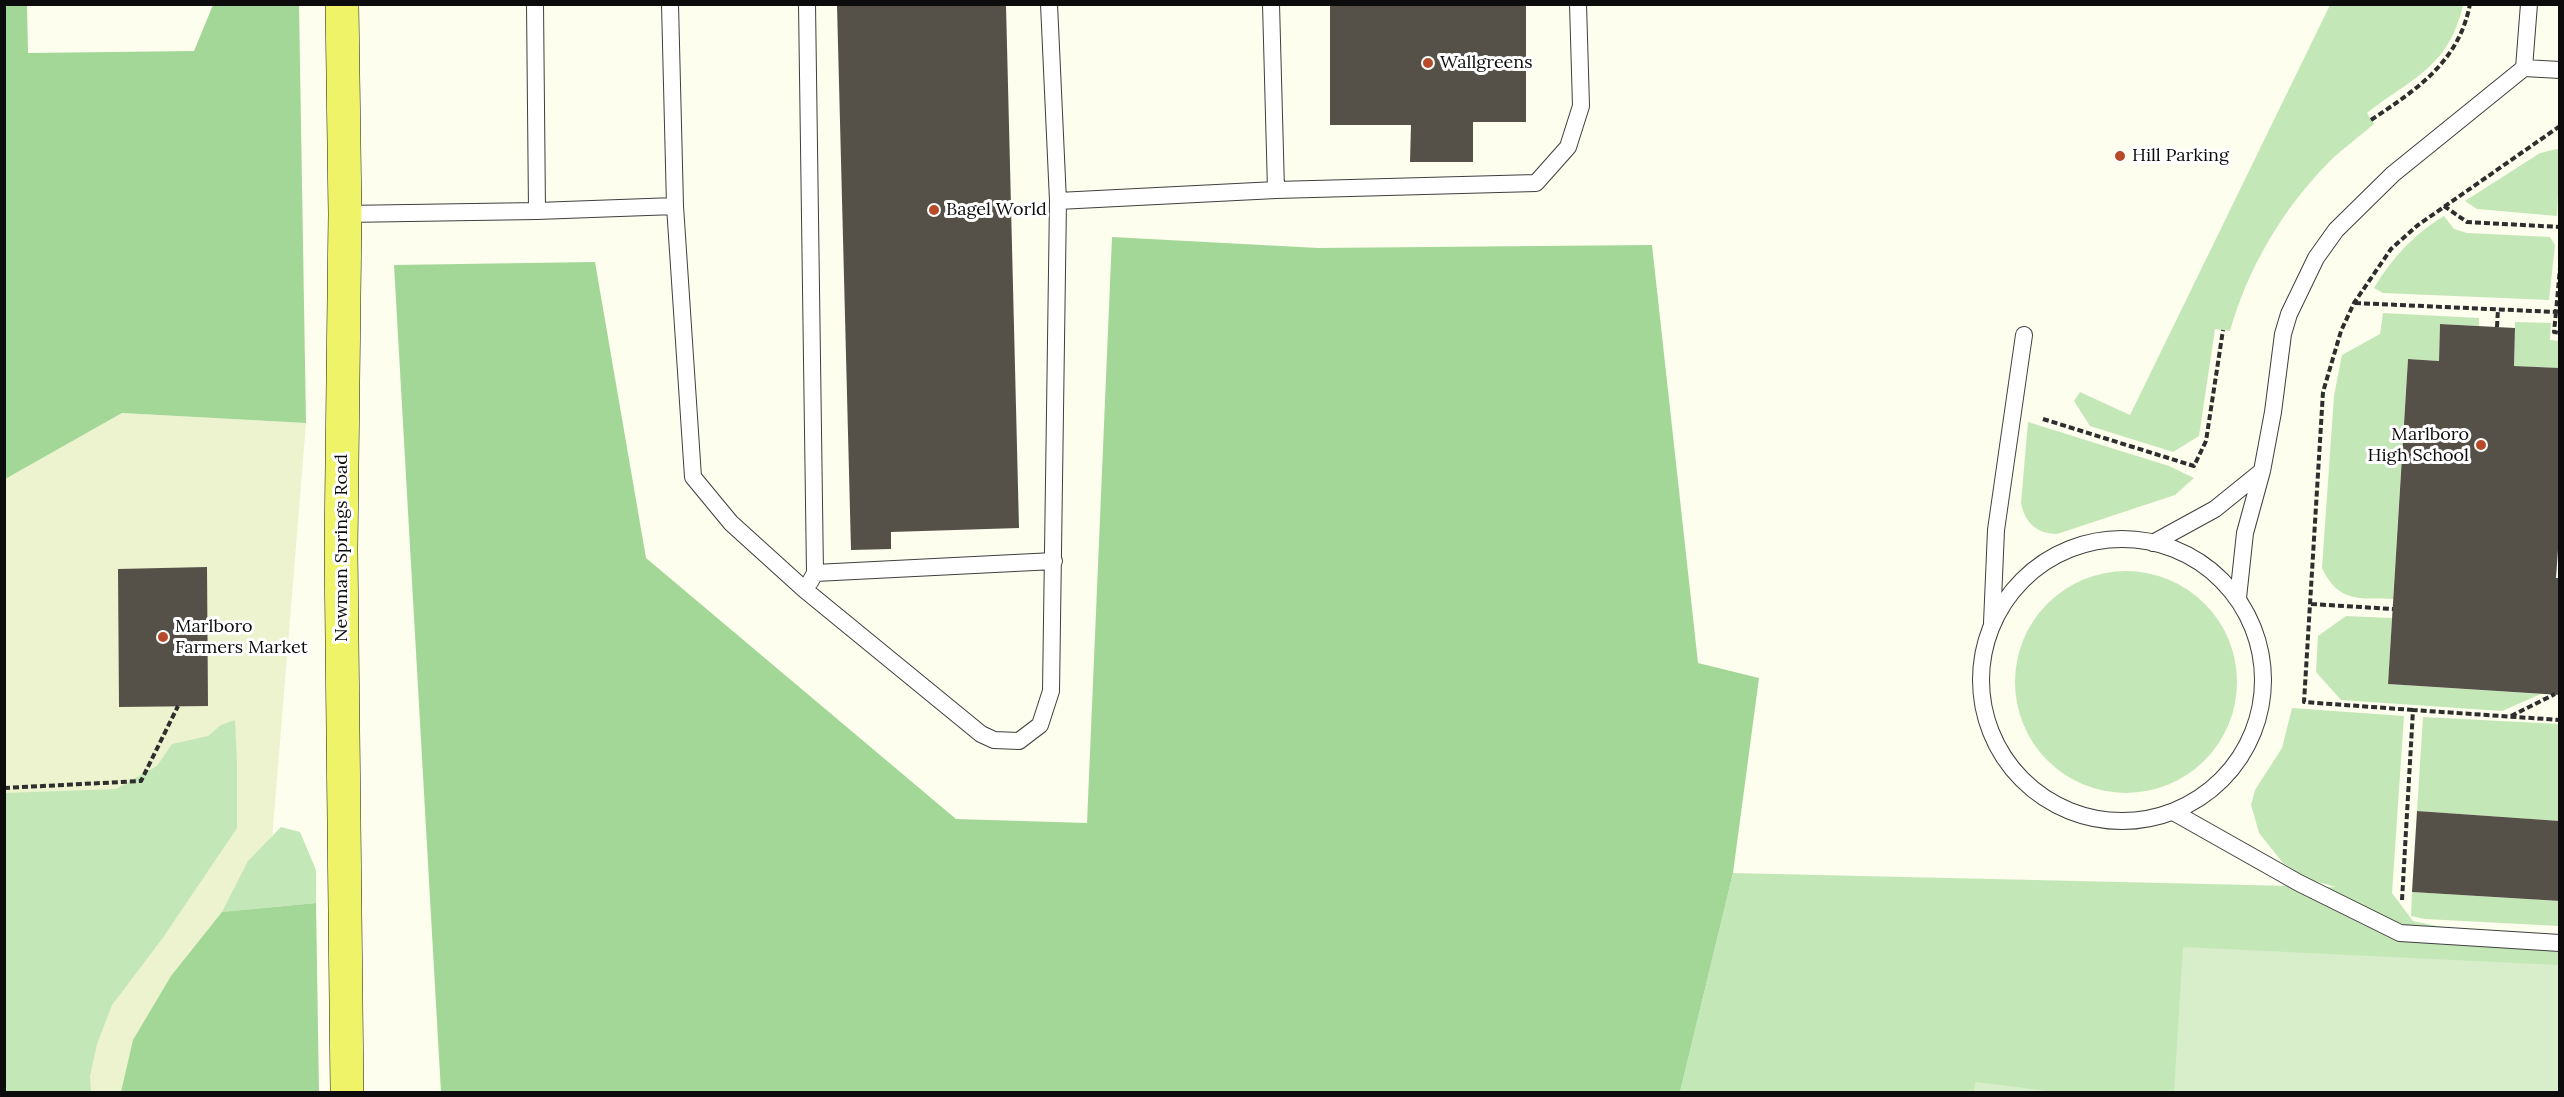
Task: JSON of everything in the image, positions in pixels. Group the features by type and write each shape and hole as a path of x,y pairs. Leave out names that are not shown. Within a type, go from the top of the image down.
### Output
{"main road":[{"name":"Newman Springs Road","path":"342,4 345,214 340,549 347,1092"}],"lane":[{"path":"535,4 537,211"},
{"path":"670,4 675,206 693,477 731,523 805,590 981,734 994,740 1018,741 1040,726 1051,691 1058,201 1049,4"},
{"path":"805,590 815,573 807,4"},
{"path":"1271,4 1276,190"},
{"path":"1058,201 1276,190 1536,183 1568,147 1581,106 1578,4"},
{"path":"2524,68 2529,4"},
{"path":"2238,598 2245,533 2262,471 2273,412 2283,334 2289,314 2316,258 2336,230 2393,174 2524,68 2559,70"},
{"path":"345,214 675,206"},
{"path":"1992,624 2015,588 2047,559 2087,543 2129,538 2171,547 2209,568 2238,598 2257,637 2264,679 2258,721 2240,759 2211,791 2175,813 2128,822 2081,817 2038,795 2006,761 1985,718 1981,670 1992,624 1996,530 2024,335"},
{"path":"2153,543 2215,509 2262,471"},
{"path":"815,573 1054,561"},
{"path":"2175,813 2290,878 2400,933 2559,943"}],"path":[{"path":"2371,120 2424,84 2448,58 2459,39 2470,4"},
{"path":"2559,127 2418,225 2391,249 2354,303 2337,342 2323,392 2304,702 2559,720"},
{"path":"2444,206 2467,222 2559,227"},
{"path":"2559,268 2554,333 2559,333"},
{"path":"2354,303 2556,312"},
{"path":"2497,327 2498,309"},
{"path":"2013,411 2070,425 2194,466 2206,441 2223,330"},
{"path":"2311,604 2393,609"},
{"path":"2510,716 2554,694"},
{"path":"4,788 141,781 178,706"},
{"path":"2400,933 2413,710"}],"green space":[{"path":"5,4 27,5 28,53 194,51 213,5 299,5 306,423 122,413 5,479"},
{"path":"2330,5 2463,5 2457,26 2438,57 2427,69 2367,113 2374,124 2333,158 2311,181 2268,241 2246,285 2230,331 2215,329 2199,436 2173,452 2090,426 2074,401 2080,392 2130,415"},
{"path":"2557,149 2560,151 2557,216 2477,209 2465,201 2540,153"},
{"path":"2444,216 2454,229 2467,233 2550,237 2555,245 2549,300 2383,293 2374,288 2405,248"},
{"path":"1112,237 1318,248 1652,245 1698,663 1759,678 1733,873 1680,1092 441,1092 394,265 595,262 646,558 956,819 1087,823"},
{"path":"2383,313 2479,318 2479,326 2440,324 2439,361 2408,359 2393,599 2360,598 2343,593 2328,579 2322,568 2334,396 2342,355 2380,334"},
{"path":"2515,322 2551,323 2550,340 2559,341 2559,368 2514,366"},
{"path":"122,413 306,423 264,938 264,1092 5,1092 4,479"},
{"path":"2028,422 2169,466 2194,478 2175,495 2057,534 2044,532 2029,522 2021,503"},
{"path":"2115,571 2137,571 2169,579 2205,603 2229,639 2235,660 2237,682 2235,704 2229,725 2205,761 2169,785 2137,793 2115,793 2083,785 2055,768 2040,753 2023,725 2015,693 2015,671 2023,639 2040,611 2055,596 2083,579"},
{"path":"2346,616 2392,618 2388,684 2541,694 2502,711 2341,700 2316,672 2318,636"},
{"path":"2292,708 2404,716 2392,893 2413,921 2559,952 2559,1092 1680,1092 1733,873 2336,887 2310,880 2283,863 2259,833 2251,805 2255,790 2282,748"},
{"path":"2423,717 2559,724 2559,821 2417,811"},
{"path":"235,720 237,828 162,939 112,1005 97,1044 90,1076 91,1092 5,1092 5,793 116,789 157,766 172,744 208,736 221,725"},
{"path":"281,827 300,832 316,870 316,903 222,912 248,861"},
{"path":"2412,892 2559,901 2559,926 2425,919 2411,916"},
{"path":"316,903 319,1092 121,1092 133,1040 171,976 222,912"},
{"path":"2183,947 2559,965 2559,1092 2174,1092"},
{"path":"1975,1082 2057,1092 1974,1092"}],"building":[{"name":"Wallgreens","path":"1330,4 1526,4 1526,122 1473,122 1473,162 1410,162 1411,125 1330,125"},
{"path":"837,5 1006,5 1019,528 891,532 891,549 851,550"},
{"name":"Marlboro High School","path":"2440,324 2515,328 2514,366 2560,368 2560,522 2556,578 2560,578 2560,695 2388,684 2408,359 2439,361"},
{"name":"Marlboro Farmers Market","path":"207,567 208,706 119,707 118,569"},
{"path":"2417,811 2560,821 2560,901 2412,892"}],"place":[{"name":"Wallgreens","path":"1428,63"},
{"name":"Hill Parking","path":"2120,156"},
{"name":"Bagel World","path":"934,210"},
{"name":"Marlboro High School","path":"2481,445"},
{"name":"Marlboro Farmers Market","path":"163,637"}]}
